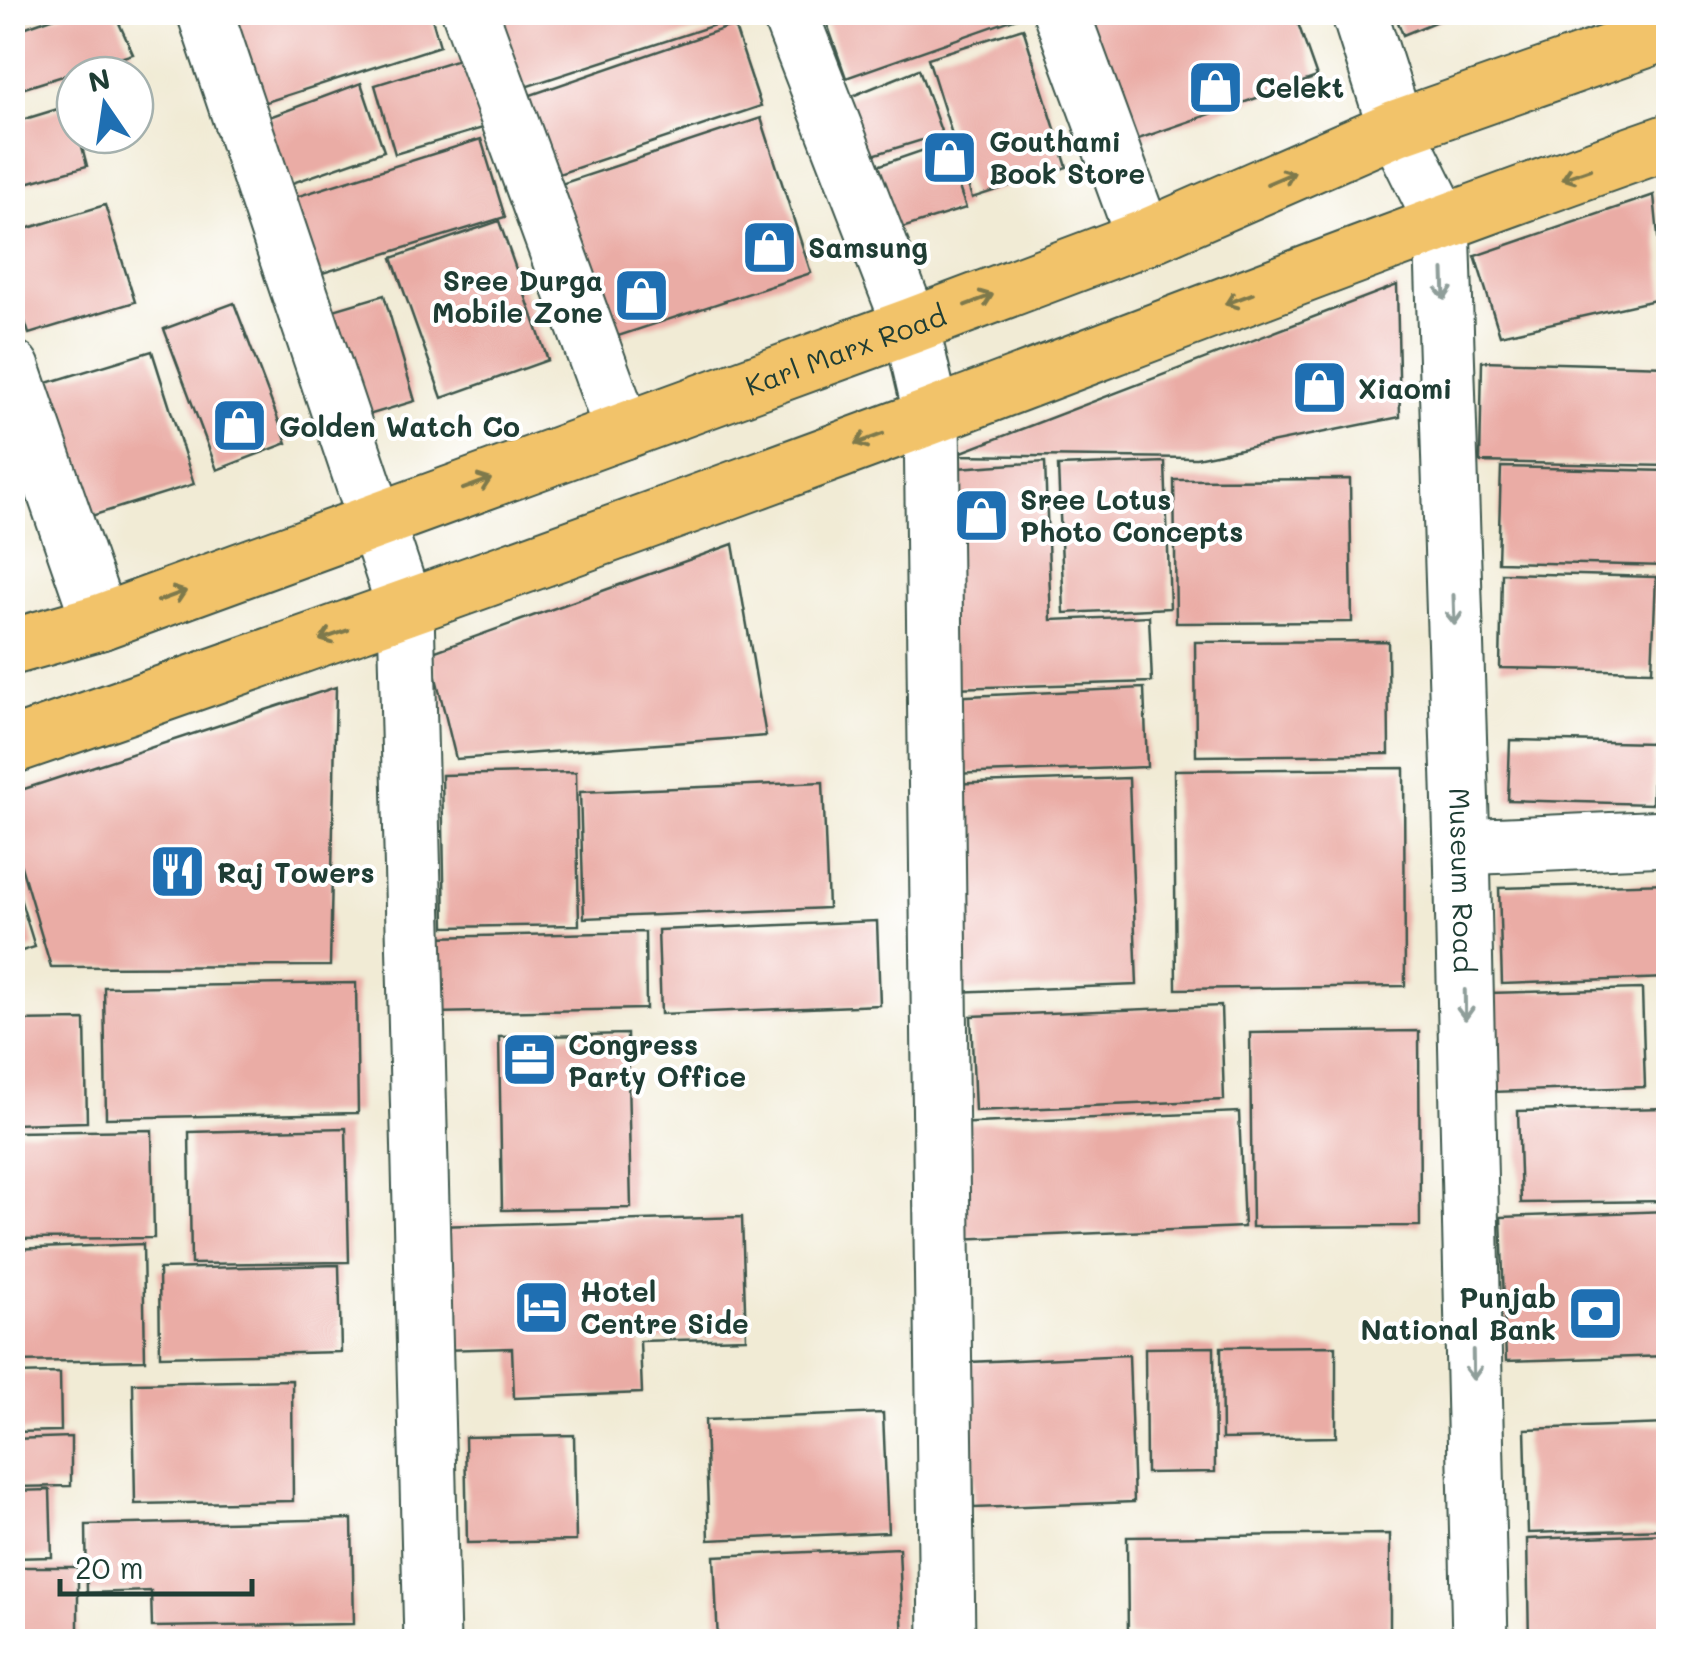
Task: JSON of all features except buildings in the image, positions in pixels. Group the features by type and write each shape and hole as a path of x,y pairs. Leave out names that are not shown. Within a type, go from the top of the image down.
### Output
{"main road":[{"name":"Karl Marx Road","path":"12,647 100,622 911,326 1144,238 1396,128 1668,32"},
{"path":"12,746 406,610 1442,222 1668,142"}],"street":[{"path":"205,12 406,610 432,1642"},
{"path":"470,12 623,431"},
{"path":"788,12 911,326 932,416 948,1642"},
{"path":"1061,12 1144,238"},
{"name":"Museum Road","path":"1359,12 1396,128 1442,222 1462,846 1480,1642"},
{"path":"12,368 100,622"},
{"path":"1462,846 1668,838"}],"place":[{"name":"Celekt","path":"1216,87"},
{"name":"Gouthami Book Store","path":"950,157"},
{"name":"Samsung","path":"769,247"},
{"name":"Sree Durga Mobile Zone","path":"642,296"},
{"name":"Xiaomi","path":"1319,388"},
{"name":"Golden Watch Co","path":"240,426"},
{"name":"Sree Lotus Photo Concepts","path":"981,515"},
{"name":"Raj Towers","path":"178,872"},
{"name":"Congress Party Office","path":"529,1060"},
{"name":"Hotel Centre Side","path":"541,1307"},
{"name":"Punjab National Bank","path":"1595,1313"}]}
